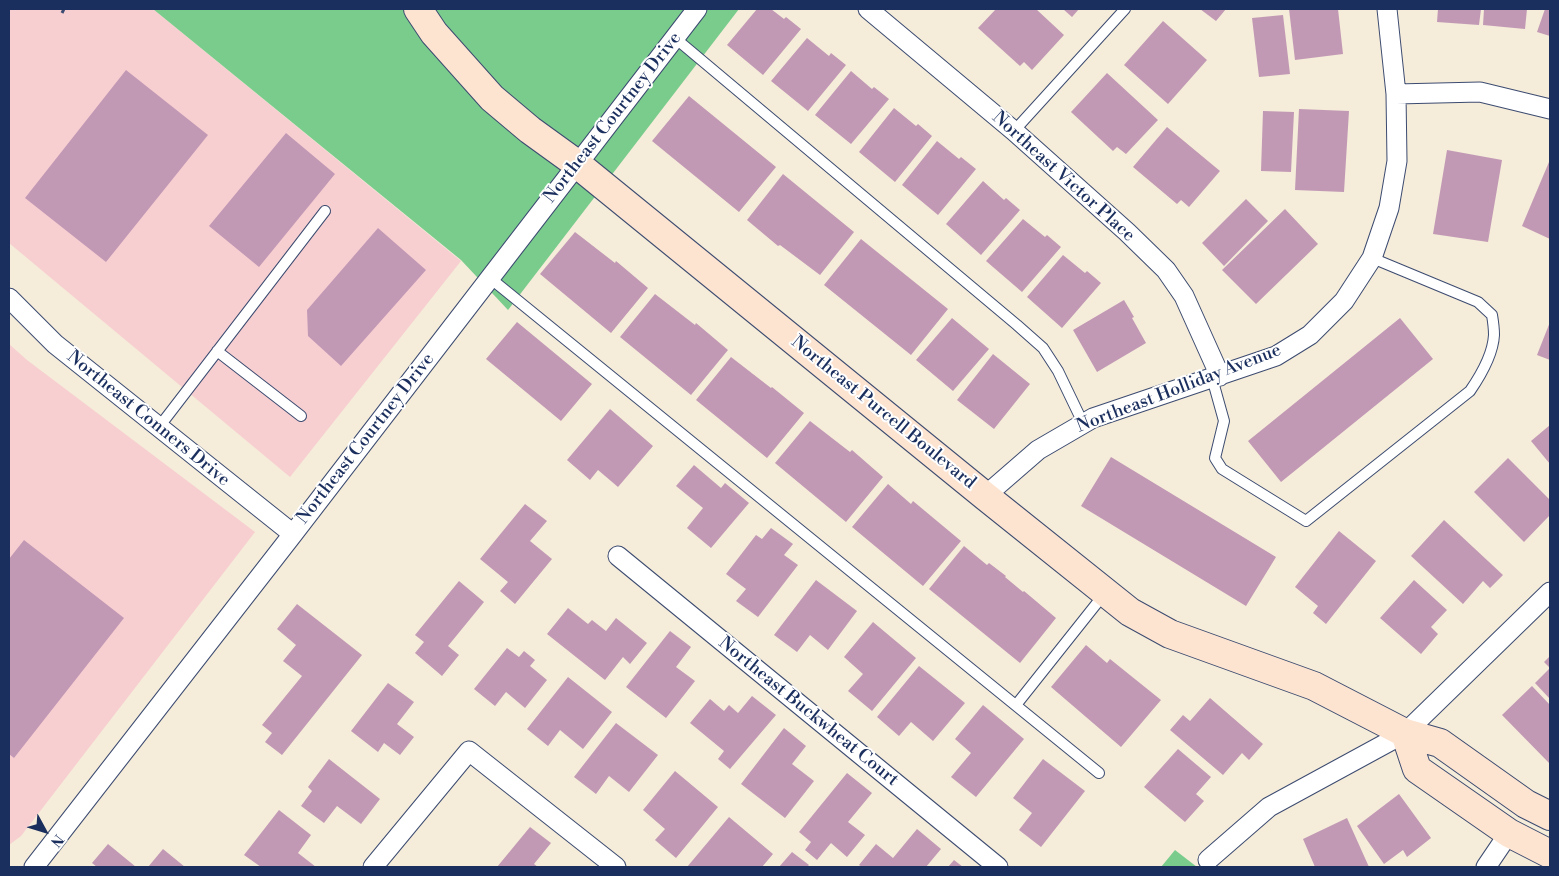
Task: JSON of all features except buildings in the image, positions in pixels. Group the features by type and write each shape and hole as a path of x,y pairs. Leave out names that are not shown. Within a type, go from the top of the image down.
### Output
{"street":[{"name":"Northeast Purcell Boulevard","path":"418,9 434,33 492,98 530,130 577,164 1130,612 1170,634 1314,686 1405,733 1440,743 1526,804 1550,816"},
{"name":"Northeast Courtney Drive","path":"34,867 697,9"},
{"name":"Northeast Victor Place","path":"868,9 1014,131 1127,232 1166,270 1184,296 1216,377"},
{"name":"Northeast Holliday Avenue","path":"985,496 1038,450 1083,423 1276,356 1310,335 1344,301 1372,258 1389,208 1397,160 1396,94 1387,9"},
{"path":"1396,94 1480,92 1550,109"},
{"name":"Northeast Conners Drive","path":"9,298 55,344 293,534"},
{"name":"Northeast Buckwheat Court","path":"618,556 998,867"},
{"path":"1208,860 1269,807 1405,733 1550,592"},
{"path":"1405,733 1417,769 1509,833 1550,854"},
{"path":"373,867 469,751 616,867"},
{"path":"1486,867 1509,833"}],"lane":[{"path":"1014,131 1125,9"},
{"path":"675,38 1018,324 1043,348 1058,371 1083,423"},
{"path":"159,427 325,211"},
{"path":"1216,377 1224,421 1215,458 1222,469 1306,521 1470,391 1488,358 1494,336 1492,315 1478,302 1372,258"},
{"path":"490,278 1099,773"},
{"path":"217,351 302,416"},
{"path":"1016,705 1105,592"}],"shaded area":[{"path":"9,9 153,9 461,261 290,477 9,243"},
{"path":"9,344 27,360 255,532 21,836 9,845"}],"green space":[{"path":"153,9 739,9 508,310 461,260"},
{"path":"1175,850 1197,867 1161,867"}]}
